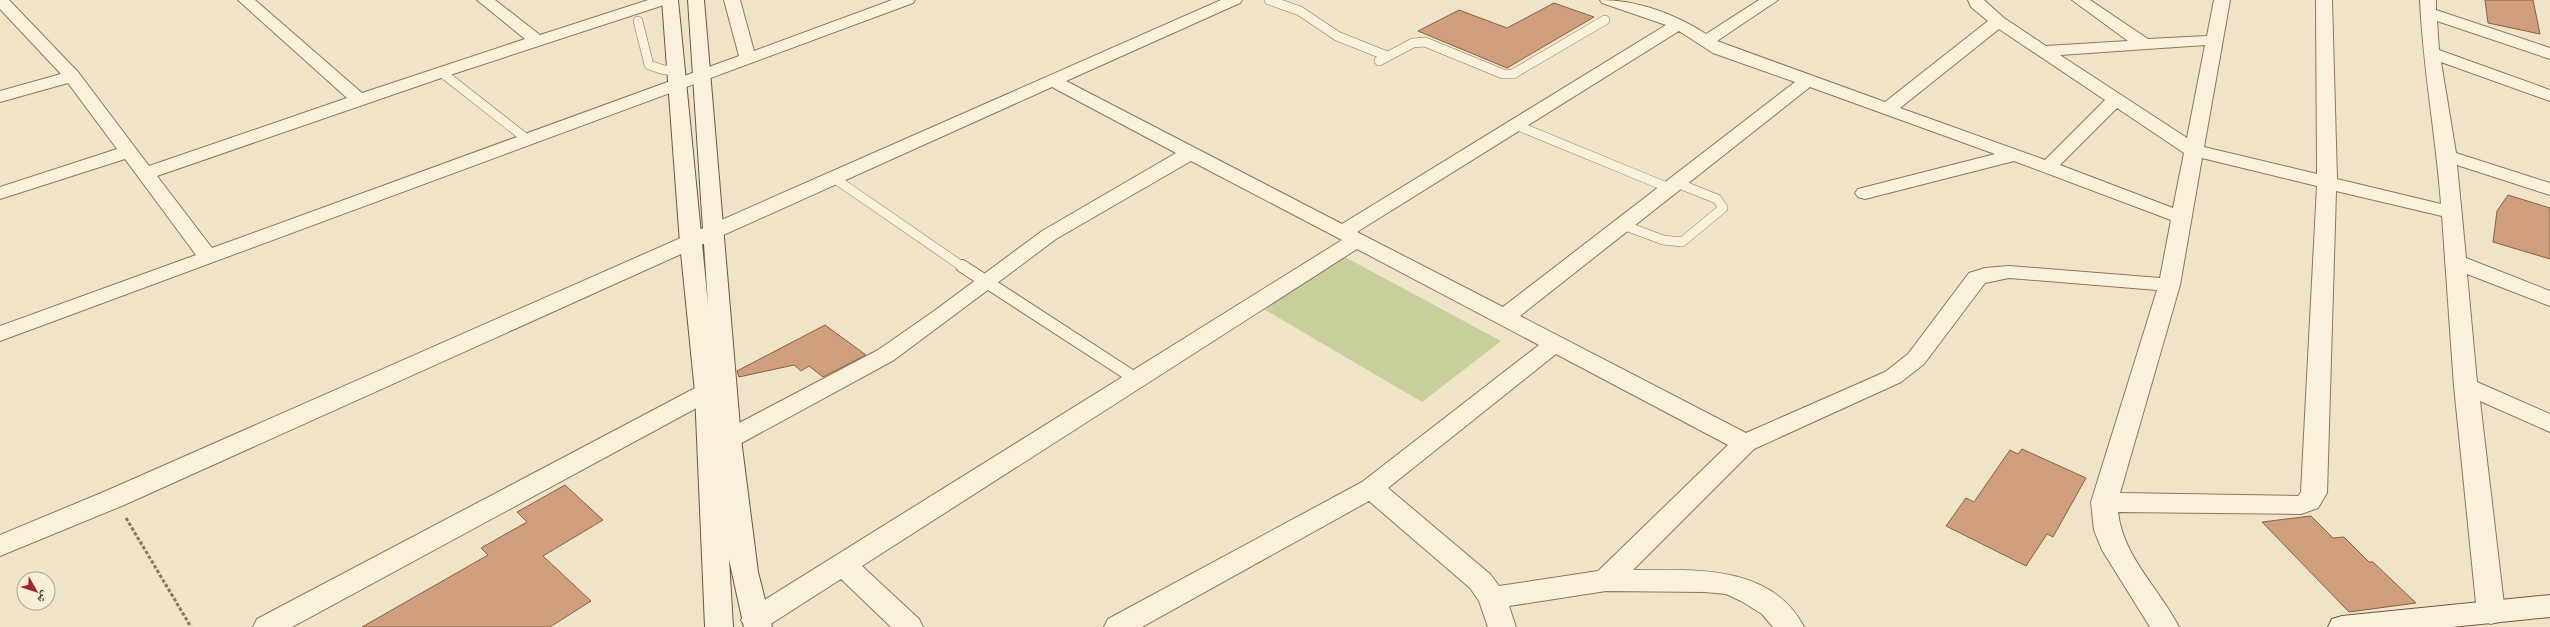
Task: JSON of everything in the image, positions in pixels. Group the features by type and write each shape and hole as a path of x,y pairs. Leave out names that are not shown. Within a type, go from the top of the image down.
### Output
{"street":[{"path":"0,0 72,76 210,258"},
{"path":"246,0 359,100"},
{"path":"485,0 536,40"},
{"path":"146,173 536,40 664,0"},
{"path":"670,0 690,243 707,392 719,627"},
{"path":"696,0 729,439 744,572 757,623 842,564 1136,379 1516,125 1679,24"},
{"path":"732,0 748,58"},
{"path":"0,334 528,140 676,77 701,76 907,0"},
{"path":"0,546 115,498 1234,0"},
{"path":"1608,0 1679,24 1719,48 2015,154 2183,218"},
{"path":"1706,41 1770,0"},
{"path":"1976,0 1977,4 1998,21 2192,150 2452,213"},
{"path":"2080,0 2144,44"},
{"path":"2166,627 2115,550 2107,530 2104,502 2169,284 2183,218 2192,150 2222,0"},
{"path":"2104,502 2300,505 2309,501 2314,493 2327,182 2324,0"},
{"path":"2491,613 2466,386 2457,262 2447,156 2431,53 2429,7 2550,54"},
{"path":"1888,109 1998,21"},
{"path":"2042,50 2214,40"},
{"path":"2431,53 2550,96"},
{"path":"0,98 72,76"},
{"path":"1505,317 1808,80"},
{"path":"1053,81 1192,152 1745,443"},
{"path":"2048,167 2115,100"},
{"path":"0,193 129,151"},
{"path":"729,439 886,355 986,283 1024,253 1082,214 1192,152"},
{"path":"1865,193 2015,154"},
{"path":"2447,156 2550,189"},
{"path":"2457,262 2550,299"},
{"path":"1606,580 1745,443 1878,384 1906,368 1916,359 1972,284 1985,274 2009,272 2169,284"},
{"path":"1118,627 1371,488 1555,343"},
{"path":"2466,386 2550,424"},
{"path":"267,627 707,392"},
{"path":"1371,488 1464,565 1480,581 1492,598 1502,627"},
{"path":"842,564 909,627"},
{"path":"1492,598 1606,580 1705,581 1729,584 1751,593 1772,606 1790,627"},
{"path":"2342,627 2550,606"}],"lane":[{"path":"1269,0 1300,12 1337,36 1388,56"},
{"path":"1379,61 1413,43 1425,42 1503,74 1513,74 1605,20"},
{"path":"638,21 649,65 664,70 676,77"},
{"path":"441,72 528,140"},
{"path":"1516,125 1673,185 1717,199 1723,208 1682,242 1663,240 1623,225"},
{"path":"834,178 986,283 1136,379"}],"path":[{"path":"115,498 192,627"}],"green space":[{"path":"1343,256 1501,341 1422,402 1262,308"}],"building":[{"path":"2485,0 2533,0 2540,34 2488,23"},
{"path":"1554,3 1594,17 1507,68 1418,31 1459,10 1507,28"},
{"path":"2508,195 2550,208 2550,259 2493,242 2497,211"},
{"path":"825,325 866,355 823,377 809,366 801,371 794,365 739,377 737,371"},
{"path":"2022,449 2086,478 2053,537 2047,534 2026,566 1946,526 1966,498 1974,502 2010,450 2018,454"},
{"path":"565,485 603,520 543,556 591,601 550,627 362,627 488,555 481,548 527,522 517,512"},
{"path":"2311,516 2333,538 2344,537 2369,562 2373,562 2416,603 2349,612 2262,522"}]}
